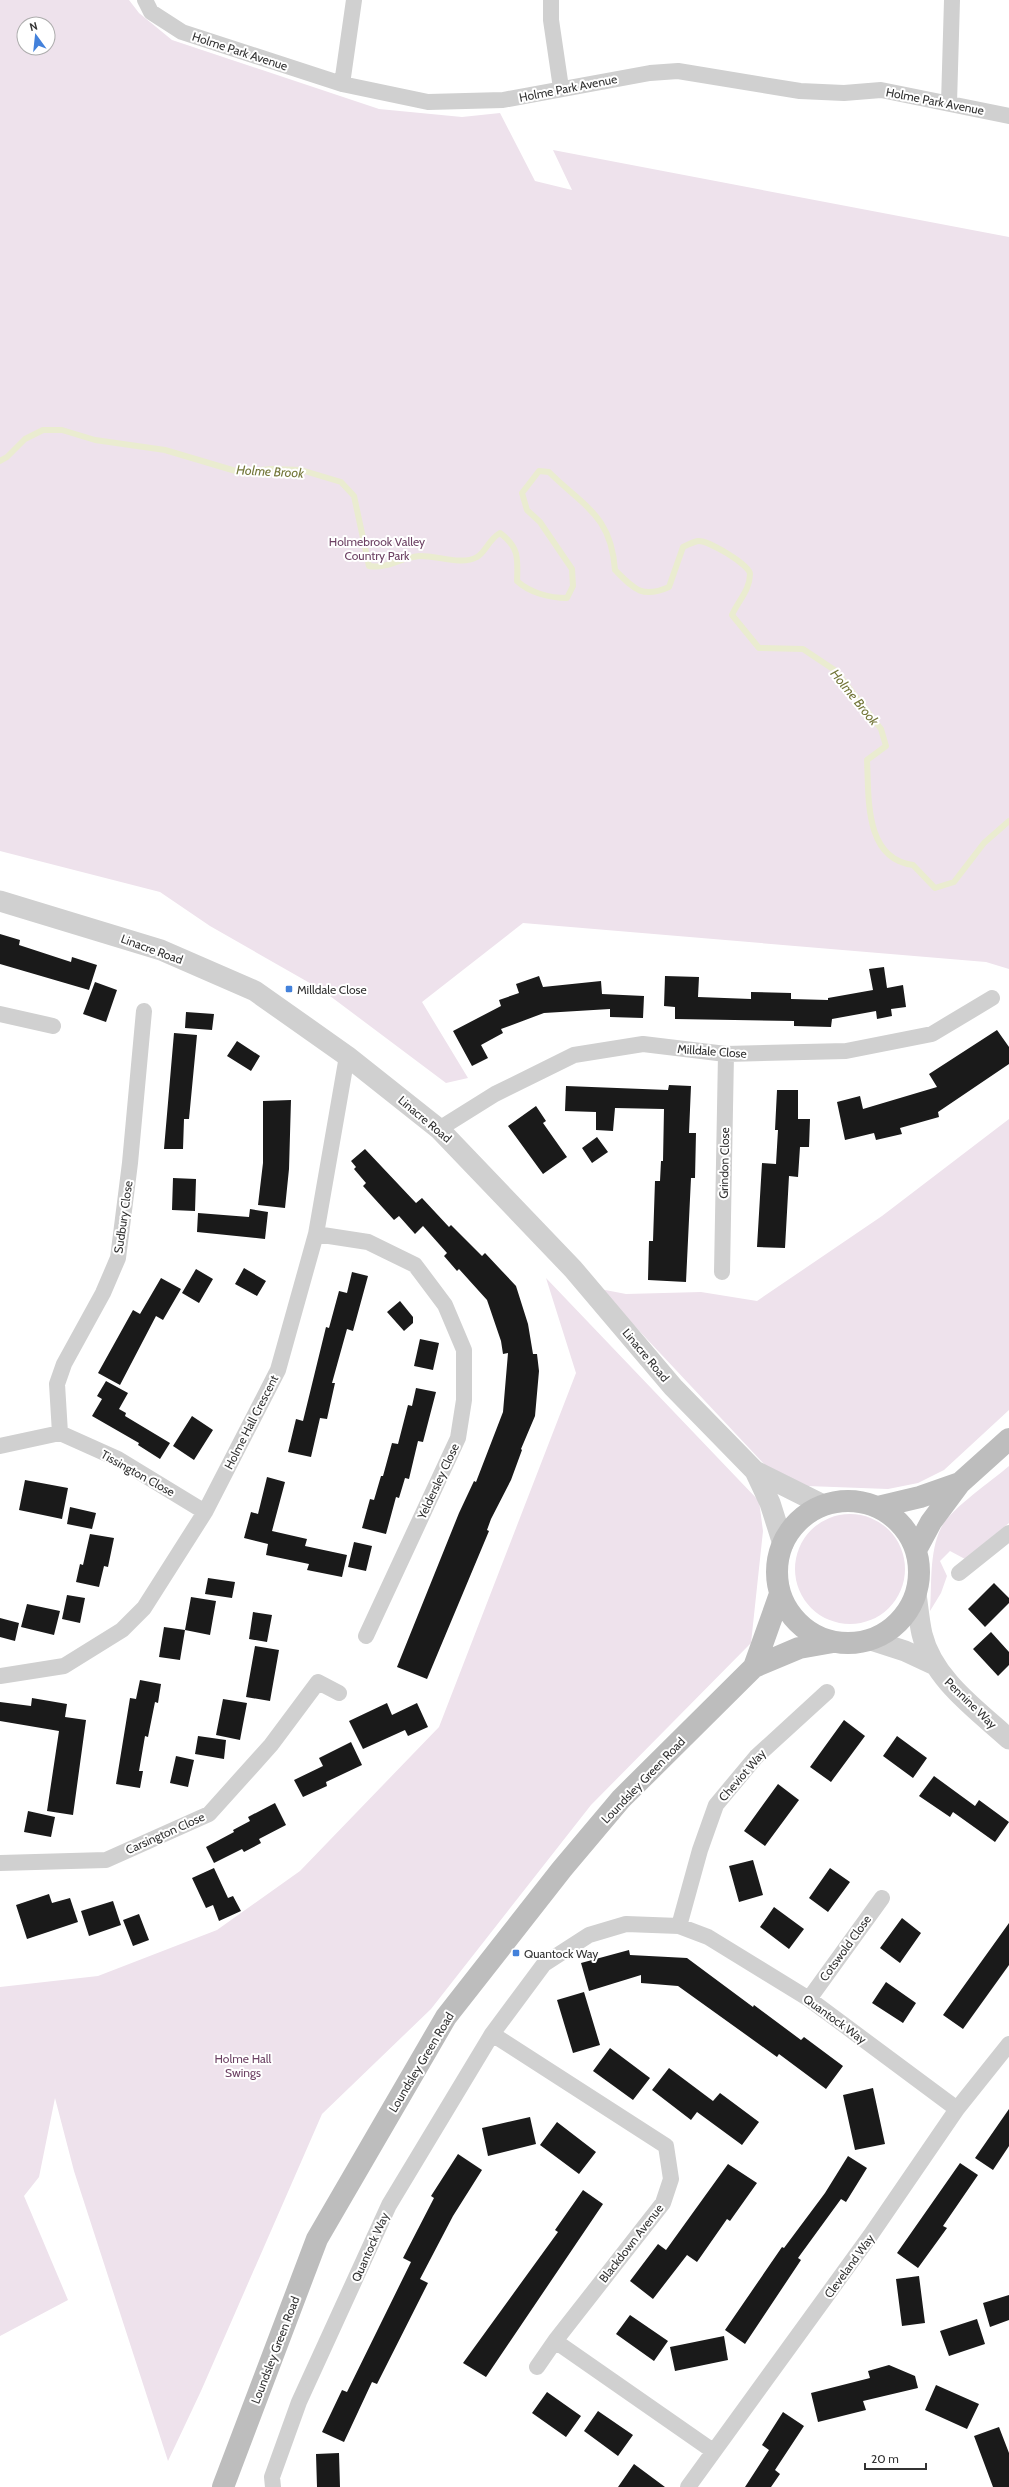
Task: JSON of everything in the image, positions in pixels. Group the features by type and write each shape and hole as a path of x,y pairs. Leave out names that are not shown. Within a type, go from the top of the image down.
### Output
{"main road":[{"path":"916,1550 931,1522 960,1483 1009,1439"},
{"path":"878,1507 920,1497 960,1483"},
{"path":"850,1501 878,1507 891,1514 902,1524 916,1550 920,1565 916,1594 904,1617 884,1634 871,1640 846,1643 833,1642 806,1630 795,1620 780,1594 777,1568 783,1544 795,1524 823,1505 850,1501"},
{"name":"Loundsley Green Road","path":"754,1667 780,1594"},
{"name":"Loundsley Green Road","path":"222,2487 317,2239 446,2017 562,1869 621,1799 754,1667 798,1648 833,1642"}],"street":[{"name":"Holme Park Avenue","path":"145,0 151,12 182,32 342,84 428,102 504,100 561,88 650,73 678,72 800,91 844,93 881,90 1009,116"},
{"path":"342,84 354,0"},
{"path":"551,0 551,20 561,88"},
{"path":"949,103 952,0"},
{"name":"Linacre Road","path":"0,900 161,950 255,991 347,1056 440,1129 573,1269 672,1387 755,1471 823,1505"},
{"name":"Milldale Close","path":"440,1129 495,1094 574,1055 643,1044 726,1054 846,1051 932,1034 992,998"},
{"name":"Sudbury Close","path":"60,1433 57,1384 64,1364 103,1293 118,1258 130,1163 144,1011"},
{"path":"0,1014 53,1026"},
{"name":"Grindon Close","path":"722,1272 726,1054"},
{"name":"Holme Hall Crescent","path":"0,1676 64,1666 122,1630 144,1608 206,1512 278,1370 316,1234 347,1056"},
{"name":"Yeldersley Close","path":"316,1234 368,1242 415,1265 445,1304 464,1350 464,1400 458,1438 366,1636"},
{"path":"0,1446 60,1433"},
{"name":"Tissington Close","path":"60,1433 118,1459 206,1512"},
{"name":"Linacre Road","path":"755,1471 770,1503 783,1544"},
{"path":"959,1573 1009,1534"},
{"name":"Pennine Way","path":"916,1594 922,1634 935,1665 957,1692 1009,1739"},
{"name":"Pennine Way","path":"871,1640 905,1651 935,1665"},
{"name":"Carsington Close","path":"0,1863 106,1860 209,1814 271,1745 318,1682 339,1693"},
{"name":"Cheviot Way","path":"679,1926 700,1850 716,1805 756,1757 827,1692"},
{"name":"Cotswold Close","path":"809,1999 882,1898"},
{"name":"Quantock Way","path":"273,2487 272,2477 299,2402 389,2205 492,2034 544,1964 589,1935 626,1924 679,1926 708,1937 809,1999 957,2109"},
{"name":"Blackdown Avenue","path":"492,2034 666,2146 671,2179 663,2203 555,2341 537,2367"},
{"name":"Cleveland Way","path":"688,2487 870,2236 957,2109 1009,2044"},
{"path":"555,2341 713,2451"}],"green space":[{"name":"Holmebrook Valley Country Park","path":"0,0 129,0 139,13 172,40 379,109 462,117 500,113 535,181 572,190 553,150 1009,237 1009,969 986,962 523,923 422,1002 468,1078 446,1083 322,990 210,926 160,892 0,851"},
{"path":"1009,1119 1009,1410 944,1470 918,1483 888,1489 807,1486 765,1465 600,1289 626,1294 701,1292 757,1301 882,1216"},
{"name":"Holme Hall Swings","path":"546,1278 759,1501 763,1531 751,1643 591,1805 431,2009 322,2114 201,2391 168,2461 74,2171 55,2098 39,2177 24,2196 68,2300 0,2336 0,1987 98,1976 217,1930 300,1871 439,1727 576,1373"},
{"path":"1009,1466 1009,1523 965,1559 950,1551 940,1561 947,1576 941,1593 930,1611 934,1547 941,1528 953,1512"},
{"path":"850,1514 871,1518 881,1523 889,1530 896,1538 901,1548 905,1569 901,1590 896,1600 889,1608 881,1615 871,1620 850,1624 829,1620 819,1615 811,1608 804,1600 799,1590 795,1569 799,1548 804,1538 811,1530 819,1523 829,1518"}],"building":[{"path":"0,934 20,940 19,945 71,962 72,957 97,965 89,990 0,964"},
{"path":"884,967 887,988 903,985 906,1007 891,1009 892,1016 877,1019 876,1011 832,1019 831,1027 794,1026 794,1021 675,1019 675,1007 664,1006 665,976 699,977 698,997 751,999 751,992 791,993 791,999 828,1000 828,998 873,990 869,969"},
{"path":"539,976 543,987 601,981 602,994 644,996 643,1018 610,1017 610,1009 544,1013 501,1029 503,1033 481,1045 488,1058 472,1066 453,1031 501,1006 499,1000 519,993 516,984"},
{"path":"95,982 117,990 106,1022 83,1014"},
{"path":"186,1012 214,1014 212,1030 185,1028"},
{"path":"997,1030 1009,1047 1009,1064 938,1112 939,1117 900,1128 902,1134 876,1140 874,1133 845,1140 837,1102 860,1096 863,1109 937,1087 929,1074"},
{"path":"174,1033 197,1035 189,1119 184,1119 183,1149 164,1149"},
{"path":"237,1041 260,1056 251,1071 227,1056"},
{"path":"669,1085 691,1086 689,1133 696,1133 695,1178 691,1178 686,1282 648,1280 649,1241 653,1241 655,1181 660,1181 661,1161 663,1161 664,1109 615,1108 613,1131 596,1130 596,1112 565,1111 566,1086 668,1090"},
{"path":"777,1090 798,1090 798,1119 810,1119 809,1147 800,1147 798,1177 789,1176 785,1248 757,1247 762,1163 776,1164 778,1130 775,1130"},
{"path":"291,1100 289,1169 285,1208 258,1205 263,1163 263,1101"},
{"path":"536,1106 546,1121 543,1123 567,1157 543,1174 508,1126"},
{"path":"597,1137 608,1152 592,1163 582,1148"},
{"path":"365,1149 416,1203 422,1198 449,1227 451,1225 482,1256 485,1253 516,1286 528,1324 533,1354 537,1354 539,1371 535,1416 521,1449 522,1450 511,1480 491,1519 487,1530 489,1531 427,1679 397,1667 459,1513 474,1481 476,1482 503,1412 508,1353 503,1354 501,1341 487,1300 459,1269 457,1271 444,1256 447,1253 423,1226 415,1234 399,1216 394,1220 363,1186 366,1183 354,1169 356,1167 351,1161"},
{"path":"173,1178 196,1179 195,1211 172,1210"},
{"path":"250,1209 268,1212 265,1239 197,1232 198,1213 249,1217"},
{"path":"244,1268 266,1281 257,1296 235,1284"},
{"path":"196,1269 213,1279 199,1303 182,1293"},
{"path":"352,1272 368,1276 353,1331 347,1329 332,1383 335,1383 327,1419 320,1418 311,1457 288,1452 296,1419 303,1421 326,1327 329,1328 339,1291 347,1293"},
{"path":"161,1278 181,1289 163,1320 156,1316 120,1385 98,1373 133,1310 140,1314"},
{"path":"400,1301 413,1317 413,1323 404,1331 387,1312"},
{"path":"420,1339 439,1343 433,1370 414,1366"},
{"path":"106,1381 128,1393 119,1409 126,1413 125,1416 170,1443 160,1459 138,1445 139,1443 92,1416 102,1399 97,1396"},
{"path":"416,1388 436,1392 423,1442 418,1441 409,1479 405,1478 399,1498 396,1497 386,1534 362,1528 370,1499 374,1500 381,1476 383,1476 392,1443 398,1444 408,1405 412,1406"},
{"path":"192,1416 213,1430 194,1460 173,1446"},
{"path":"267,1477 285,1482 272,1531 307,1539 305,1546 347,1555 342,1577 307,1570 309,1564 266,1555 268,1544 244,1538 251,1512 258,1514"},
{"path":"25,1480 68,1488 62,1519 19,1510"},
{"path":"70,1507 96,1513 92,1529 67,1524"},
{"path":"90,1534 114,1538 108,1567 104,1566 99,1587 76,1582 80,1564 83,1565"},
{"path":"354,1542 372,1546 366,1571 348,1567"},
{"path":"208,1578 235,1582 232,1598 205,1594"},
{"path":"994,1583 1009,1598 1009,1603 985,1627 968,1609"},
{"path":"67,1595 85,1598 80,1623 62,1619"},
{"path":"191,1597 216,1601 210,1635 185,1630"},
{"path":"27,1604 60,1611 54,1635 21,1627"},
{"path":"253,1612 272,1615 267,1642 249,1639"},
{"path":"0,1618 19,1623 15,1641 0,1637"},
{"path":"164,1627 185,1630 180,1660 159,1657"},
{"path":"991,1632 1009,1652 1009,1665 998,1676 973,1649"},
{"path":"255,1646 279,1650 270,1701 246,1697"},
{"path":"140,1680 161,1684 158,1703 155,1702 148,1737 145,1736 139,1771 143,1771 140,1788 116,1784 130,1698 136,1699"},
{"path":"32,1698 67,1704 65,1717 86,1720 73,1815 47,1811 59,1731 0,1721 0,1702 31,1706"},
{"path":"223,1699 247,1703 240,1740 216,1735"},
{"path":"387,1703 392,1715 417,1703 428,1727 408,1736 405,1730 363,1749 349,1721"},
{"path":"844,1720 865,1736 831,1782 810,1767"},
{"path":"198,1736 226,1740 224,1759 195,1754"},
{"path":"897,1736 927,1758 913,1778 883,1756"},
{"path":"351,1742 362,1765 326,1782 327,1786 303,1797 294,1780 323,1766 319,1758"},
{"path":"176,1756 194,1760 188,1787 170,1783"},
{"path":"934,1776 975,1806 979,1800 1009,1822 995,1842 953,1812 950,1817 919,1796"},
{"path":"778,1784 799,1800 765,1846 744,1831"},
{"path":"275,1803 286,1825 259,1839 261,1843 244,1852 242,1849 214,1863 206,1847 234,1832 233,1830 250,1821 248,1817"},
{"path":"28,1811 55,1817 51,1837 24,1832"},
{"path":"753,1860 763,1895 739,1902 729,1866"},
{"path":"214,1868 228,1898 233,1896 241,1911 219,1921 213,1905 206,1908 192,1878"},
{"path":"830,1868 850,1882 828,1912 809,1898"},
{"path":"49,1894 52,1903 70,1898 78,1922 27,1939 16,1905"},
{"path":"113,1901 121,1925 89,1936 81,1911"},
{"path":"774,1907 804,1929 789,1949 760,1927"},
{"path":"139,1914 149,1940 133,1946 123,1920"},
{"path":"902,1918 921,1933 900,1963 880,1948"},
{"path":"1009,1923 1009,1965 963,2029 943,2015"},
{"path":"629,1950 630,1955 687,1958 753,2007 754,2005 801,2040 804,2037 843,2066 826,2089 779,2054 777,2057 678,1986 641,1983 641,1975 589,1991 581,1963"},
{"path":"886,1982 916,2003 903,2023 872,2003"},
{"path":"584,1992 600,2045 573,2053 557,2000"},
{"path":"610,2048 650,2078 633,2100 593,2071"},
{"path":"669,2068 713,2101 720,2093 759,2122 742,2145 697,2112 691,2120 652,2090"},
{"path":"873,2088 885,2144 855,2150 843,2095"},
{"path":"1009,2109 1009,2146 993,2170 975,2158"},
{"path":"530,2117 536,2144 488,2156 482,2128"},
{"path":"557,2122 596,2152 579,2174 540,2145"},
{"path":"458,2154 482,2170 453,2216 420,2279 428,2283 377,2384 372,2382 344,2442 322,2432 342,2390 347,2392 411,2262 403,2258 434,2198 431,2196"},
{"path":"848,2156 867,2168 846,2202 841,2199 798,2258 801,2260 745,2344 725,2330 782,2247 784,2248 825,2193"},
{"path":"960,2163 978,2175 943,2226 947,2228 918,2268 897,2253"},
{"path":"728,2164 757,2183 730,2221 727,2219 697,2262 687,2255 653,2299 630,2281 658,2244 666,2250"},
{"path":"583,2190 603,2204 486,2377 463,2363 558,2232 555,2230"},
{"path":"919,2276 925,2323 902,2326 896,2279"},
{"path":"1009,2295 1009,2320 990,2327 983,2303"},
{"path":"630,2315 668,2341 654,2361 616,2334"},
{"path":"977,2319 985,2344 949,2356 940,2331"},
{"path":"724,2336 728,2360 675,2371 670,2347"},
{"path":"889,2365 915,2376 918,2388 863,2401 866,2410 818,2422 811,2393 870,2378 868,2371"},
{"path":"936,2385 979,2404 967,2429 925,2410"},
{"path":"547,2392 581,2416 566,2437 532,2413"},
{"path":"598,2411 633,2435 618,2456 584,2431"},
{"path":"783,2412 804,2426 775,2470 780,2474 771,2487 745,2487 769,2450 762,2445"},
{"path":"999,2427 1009,2453 1009,2487 993,2487 974,2436"},
{"path":"339,2453 340,2487 317,2487 316,2454"},
{"path":"634,2464 665,2487 618,2487"}],"waterway":[{"name":"Holme Brook","path":"0,461 7,457 25,439 43,430 62,430 95,440 165,450 239,472 272,469 301,470 341,482 354,496 369,566 376,567 388,565 419,556 471,560 480,555 500,533 511,543 514,548 517,559 517,581 534,592 554,597 567,598 573,586 572,569 540,522 527,510 522,493 539,471 549,472 584,504 602,524 608,536 615,570 633,587 639,590 652,592 669,587 683,547 698,541 710,544 728,554 748,570 750,574 748,585 732,615 759,648 803,649 836,671 881,729 886,746 867,760 868,791 872,824 877,839 885,851 897,860 913,865 935,888 954,882 984,843 1009,821"}],"place":[{"name":"Milldale Close","path":"289,989"},
{"name":"Quantock Way","path":"516,1953"}]}
